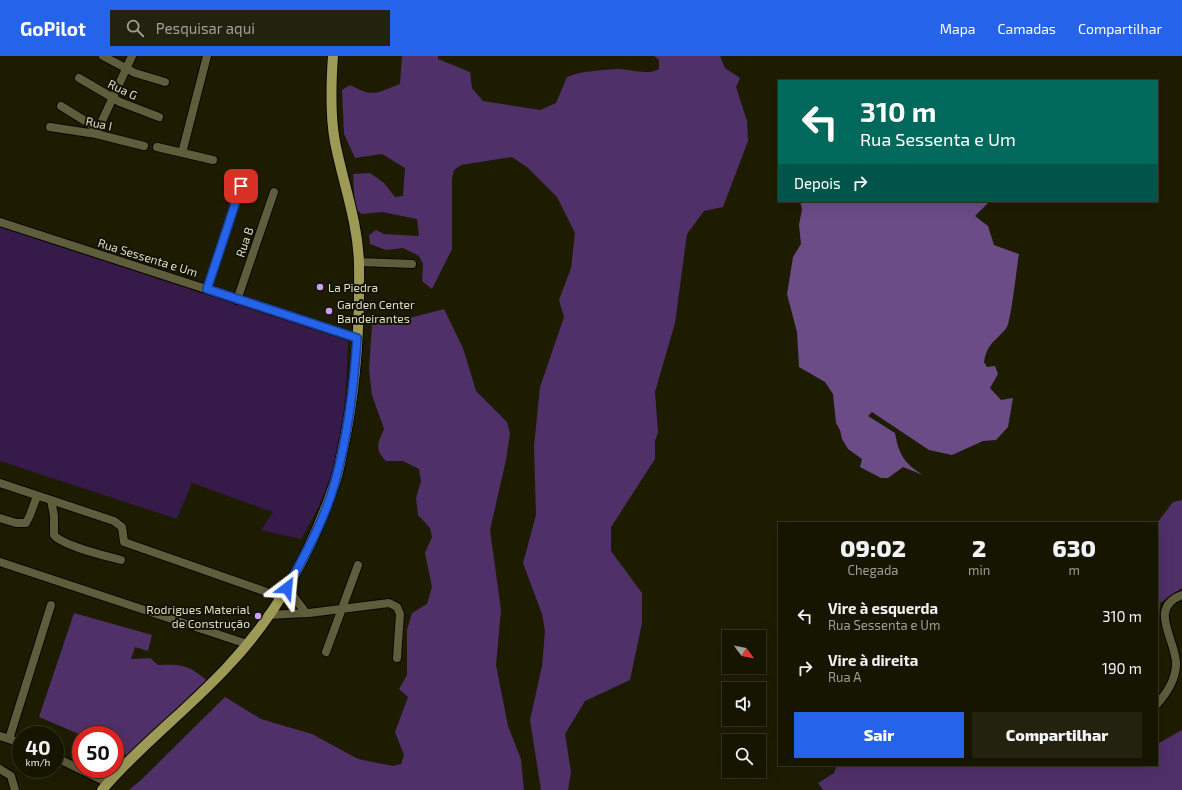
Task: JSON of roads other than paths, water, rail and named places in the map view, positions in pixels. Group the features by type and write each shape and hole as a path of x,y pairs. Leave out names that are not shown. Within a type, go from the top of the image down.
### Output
{"main road":[{"path":"105,787 211,684 247,644 287,588 311,544 335,483 349,416 357,338 359,262 354,220 333,128 333,56"}],"street":[{"path":"102,56 126,69 165,82"},
{"path":"61,106 97,132 132,56"},
{"path":"182,153 207,56"},
{"name":"Rua G","path":"79,78 112,98 158,116"},
{"name":"Rua I","path":"50,127 97,132 144,146"},
{"path":"157,147 213,160"},
{"path":"207,289 241,186"},
{"name":"Rua B","path":"237,300 274,192"},
{"name":"Rua Sessenta e Um","path":"0,222 357,338"},
{"path":"359,262 412,264"},
{"path":"0,483 114,521 122,528 124,542 281,597"},
{"path":"0,518 16,523 26,523 37,496"},
{"path":"50,500 54,516 54,535 56,538 120,560"},
{"path":"0,562 247,644"},
{"path":"326,652 358,565"},
{"path":"268,615 306,613 287,588"},
{"path":"1158,703 1166,694 1171,684 1176,665 1164,614 1171,601 1182,595"},
{"path":"309,613 389,604 397,607 400,614 397,658"},
{"path":"9,739 51,605"},
{"path":"0,736 12,740"},
{"path":"64,762 105,787"},
{"path":"0,769 11,776 14,790"}],"place":[{"name":"La Piedra","path":"320,287"},
{"name":"Garden Center Bandeirantes","path":"329,311"},
{"name":"Rodrigues Material de Construção","path":"258,616"}]}
